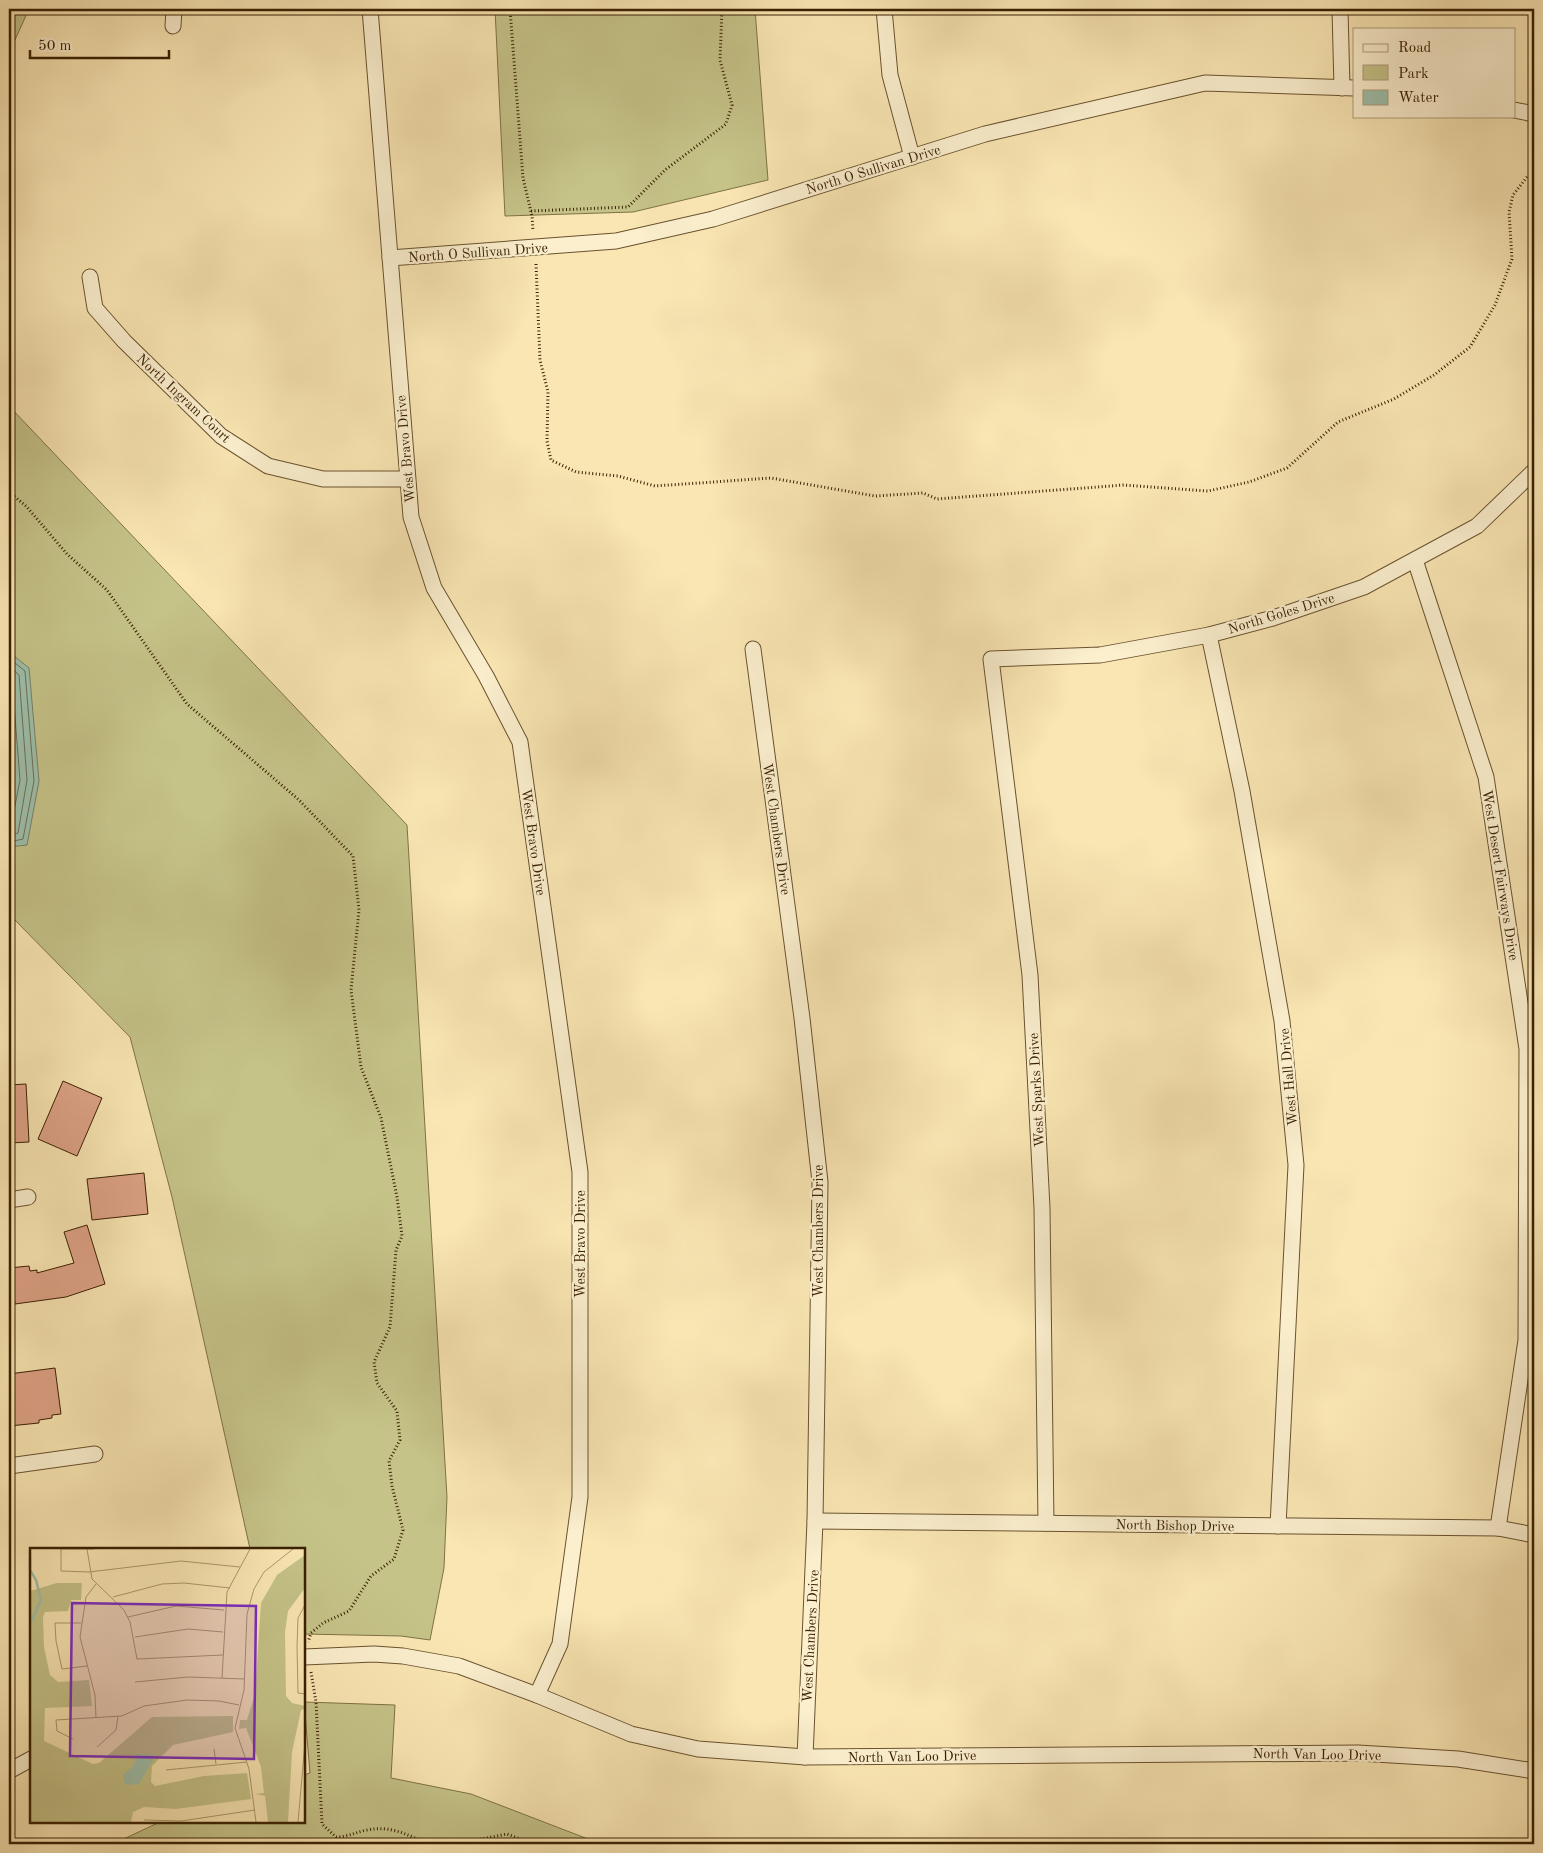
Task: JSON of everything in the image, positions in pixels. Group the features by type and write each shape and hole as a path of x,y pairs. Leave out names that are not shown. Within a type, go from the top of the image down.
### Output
{"street":[{"path":"173,26 174,9"},
{"name":"West Bravo Drive","path":"370,9 411,516 434,588 486,676 520,742 580,1172 580,1497 560,1644 537,1695"},
{"path":"884,9 890,75 912,157"},
{"path":"1340,9 1348,88"},
{"name":"North O Sullivan Drive","path":"390,258 616,241 713,220 985,134 1205,83 1348,88"},
{"path":"1516,110 1534,114"},
{"name":"North Ingram Court","path":"90,277 95,308 124,341 222,436 268,466 323,480 407,479"},
{"name":"North Goles Drive","path":"991,659 1100,655 1209,635 1272,618 1364,587 1477,526 1534,472"},
{"name":"West Desert Fairways Drive","path":"1414,560 1486,777 1527,1049 1526,1340 1498,1528"},
{"name":"West Hall Drive","path":"1209,635 1242,791 1282,1021 1296,1165 1278,1526"},
{"name":"West Chambers Drive","path":"753,649 802,1018 820,1182 815,1521 805,1757"},
{"name":"West Sparks Drive","path":"991,659 1030,975 1042,1208 1046,1523"},
{"path":"9,1200 28,1197"},
{"path":"9,1466 95,1454"},
{"name":"North Bishop Drive","path":"815,1521 1498,1528 1534,1535"},
{"name":"North Van Loo Drive","path":"305,1657 374,1654 403,1656 460,1666 537,1695 631,1734 698,1749 805,1757 1358,1753 1458,1759 1534,1771"},
{"path":"9,1771 30,1760"}],"path":[{"path":"510,9 523,178 531,211 533,231"},
{"path":"531,211 628,207 665,170 726,124 732,105 720,60 722,9"},
{"path":"536,263 540,360 548,392 547,441 551,460 576,472 618,476 655,486 771,478 876,496 923,493 937,498 1124,485 1208,491 1249,482 1287,468 1338,422 1394,399 1434,375 1470,347 1495,305 1512,259 1509,212 1513,195 1534,168"},
{"path":"9,492 26,506 67,554 107,590 187,704 299,800 353,856 359,910 351,990 361,1067 381,1118 398,1197 402,1236 396,1250 390,1327 374,1362 377,1384 397,1411 400,1440 390,1461 392,1486 403,1530 394,1559 371,1576 349,1611 323,1623 311,1633 308,1642"},
{"path":"311,1671 316,1702 322,1824 336,1837 350,1837 367,1830 394,1828 428,1844"},
{"path":"456,1844 507,1834 534,1844"}],"green space":[{"path":"9,9 29,9 9,53"},
{"path":"495,9 755,9 768,180 633,212 505,216"},
{"path":"9,406 407,825 447,1497 444,1568 430,1640 401,1636 305,1634 305,1548 250,1548 172,1197 130,1037 9,914"},
{"path":"305,1702 395,1705 391,1778 471,1794 601,1844 113,1844 158,1823 305,1823 305,1775 310,1773"}],"water":[{"path":"9,652 29,668 39,781 27,845 9,847"}],"building":[{"path":"63,1081 102,1098 77,1156 38,1139"},
{"path":"26,1084 29,1142 9,1143 9,1085"},
{"path":"144,1173 148,1214 92,1220 87,1179"},
{"path":"87,1225 105,1284 66,1297 15,1304 14,1295 9,1295 9,1268 29,1266 30,1271 37,1270 37,1273 74,1263 64,1232"},
{"path":"55,1368 61,1414 39,1420 39,1423 9,1426 9,1374"}]}
